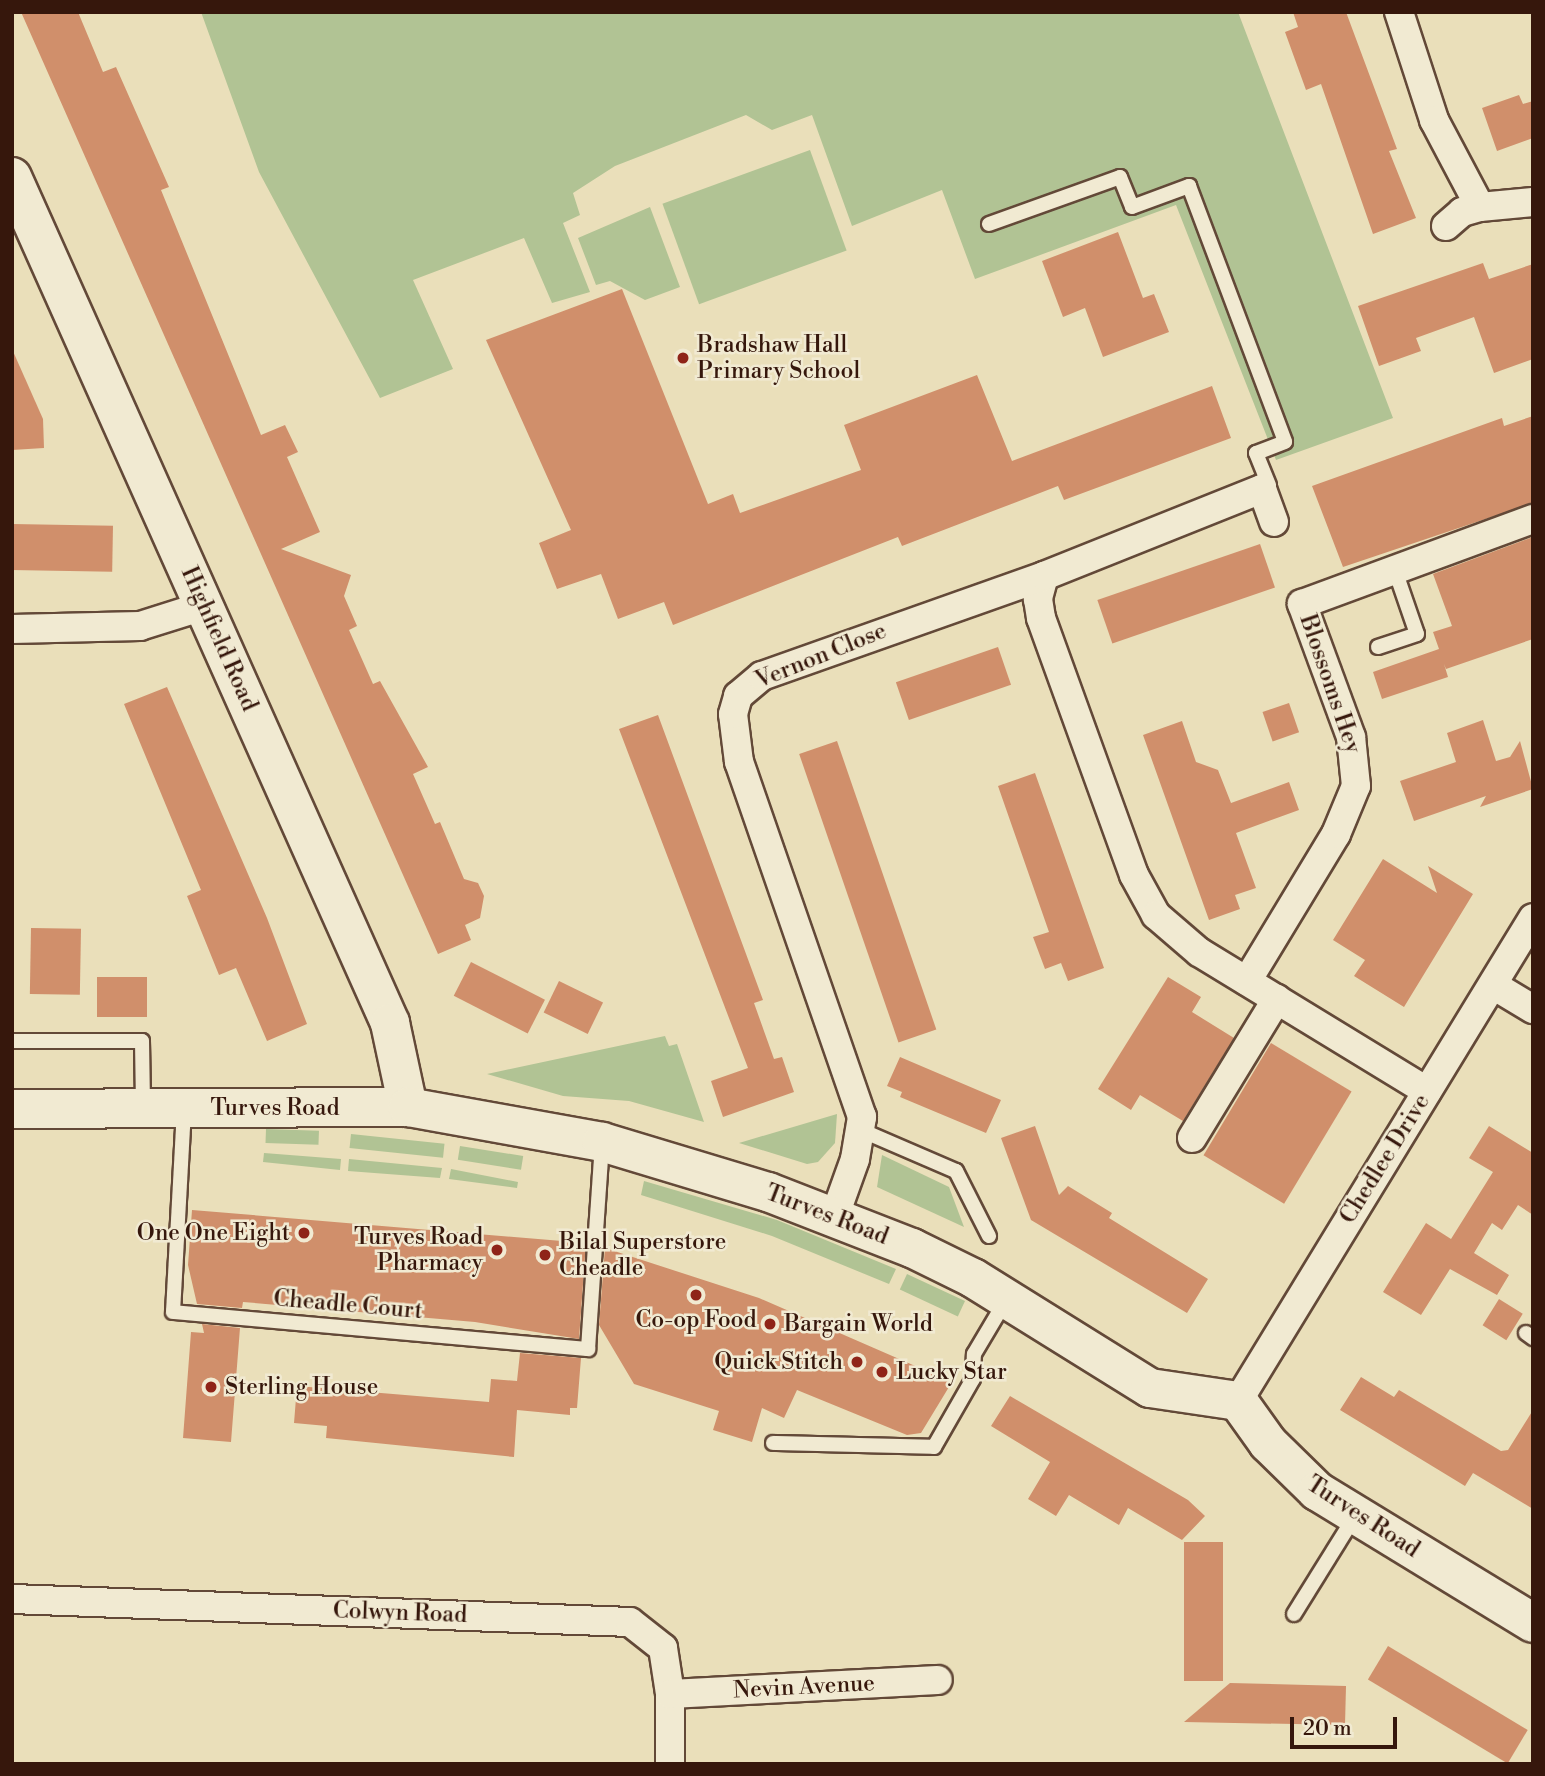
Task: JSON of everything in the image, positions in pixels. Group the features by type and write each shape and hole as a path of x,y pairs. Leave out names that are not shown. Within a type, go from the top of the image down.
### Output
{"street":[{"path":"1399,12 1434,120 1480,207"},
{"name":"Highfield Road","path":"12,177 390,1023 408,1107"},
{"path":"1446,226 1462,212 1480,207 1533,202"},
{"path":"1271,486 1274,522"},
{"name":"Vernon Close","path":"835,1215 863,1131 859,1104 739,762 733,714 738,696 762,676 1044,576 1271,486"},
{"name":"Blossoms Hey","path":"1247,981 1336,834 1356,786 1351,737 1302,604 1533,519"},
{"path":"1044,576 1038,599 1041,618 1134,875 1156,915 1175,934 1247,981 1427,1091"},
{"path":"12,629 140,626 204,606"},
{"name":"Chedlee Drive","path":"1238,1401 1533,918"},
{"path":"1493,985 1533,1009"},
{"path":"1192,1138 1278,999"},
{"name":"Turves Road","path":"12,1109 408,1107 602,1142 835,1215 912,1248 1007,1298 1150,1388 1238,1401 1296,1474 1533,1623"},
{"name":"Colwyn Road","path":"12,1599 629,1622 663,1648 670,1694 670,1764"},
{"name":"Nevin Avenue","path":"670,1694 938,1680"}],"lane":[{"path":"989,225 1120,177 1132,207 1189,186 1285,442 1256,453 1271,486"},
{"path":"1378,647 1417,634 1395,570"},
{"path":"12,1041 142,1041 143,1108"},
{"name":"Cheadle Court","path":"184,1108 173,1312 588,1349 602,1142"},
{"path":"863,1131 956,1171 989,1236"},
{"path":"773,1443 934,1447 973,1379 974,1354 1007,1298"},
{"path":"1294,1614 1356,1514"}],"green space":[{"path":"201,12 1238,12 1393,418 1276,460 1176,205 975,279 942,190 852,226 812,115 772,130 746,115 615,166 573,193 580,215 563,223 590,292 552,303 524,238 413,280 453,369 380,398 259,172"},
{"path":"810,150 847,251 699,304 662,204"},
{"path":"650,207 680,287 645,300 610,281 596,285 578,238"},
{"path":"665,1036 669,1046 677,1044 704,1122 629,1101 563,1096 487,1074"},
{"path":"837,1114 835,1143 818,1162 807,1164 739,1143"},
{"path":"266,1129 319,1131 318,1145 266,1143"},
{"path":"351,1134 444,1144 443,1158 350,1148"},
{"path":"460,1146 523,1156 521,1170 458,1160"},
{"path":"264,1153 341,1159 340,1170 263,1162"},
{"path":"882,1155 949,1187 964,1227 877,1187"},
{"path":"349,1159 442,1168 440,1178 348,1171"},
{"path":"451,1169 518,1182 517,1188 449,1179"},
{"path":"644,1181 777,1220 896,1269 889,1284 772,1236 641,1195"},
{"path":"907,1274 965,1301 958,1316 900,1289"}],"building":[{"path":"21,12 78,12 103,72 116,67 169,187 161,190 261,435 285,425 298,452 287,457 320,532 281,549 351,575 344,596 357,626 349,630 373,684 380,681 428,767 413,774 435,824 440,822 464,879 478,883 484,896 480,918 465,925 471,940 438,954"},
{"path":"1293,12 1346,12 1397,149 1389,151 1416,218 1373,234 1321,84 1306,90 1285,32 1298,27"},
{"path":"1519,95 1523,104 1533,101 1533,138 1497,151 1482,108"},
{"path":"1118,232 1143,298 1154,294 1169,332 1103,357 1085,308 1063,317 1042,261"},
{"path":"1483,263 1489,279 1533,264 1533,359 1494,373 1474,317 1416,338 1421,351 1379,366 1358,306"},
{"path":"622,289 708,504 733,494 740,513 861,470 844,425 977,375 1012,461 1212,386 1231,438 1064,500 1058,486 902,546 898,537 673,625 664,602 618,619 601,574 557,589 539,543 571,530 486,340"},
{"path":"12,349 43,419 44,448 12,450"},
{"path":"1533,416 1533,503 1343,567 1312,486 1502,418 1504,426"},
{"path":"12,524 113,526 112,572 12,570"},
{"path":"1533,537 1533,639 1446,669 1444,664 1448,677 1382,699 1373,672 1439,649 1433,632 1452,626 1433,574"},
{"path":"1260,544 1275,587 1112,643 1097,600"},
{"path":"998,647 1011,685 909,720 896,682"},
{"path":"167,687 267,918 307,1024 267,1041 236,968 219,975 187,896 201,890 124,704"},
{"path":"1289,703 1299,732 1273,741 1263,712"},
{"path":"658,715 763,1000 754,1003 774,1059 782,1057 794,1092 723,1117 711,1081 748,1068 619,729"},
{"path":"1483,720 1496,761 1510,757 1520,741 1533,789 1480,807 1486,796 1414,821 1400,781 1456,762 1447,733"},
{"path":"1182,721 1196,762 1218,770 1231,803 1289,782 1299,810 1236,833 1256,888 1235,895 1240,909 1209,920 1143,735"},
{"path":"837,741 936,1029 898,1042 799,754"},
{"path":"1035,773 1104,968 1068,981 1061,963 1045,969 1033,937 1049,932 998,786"},
{"path":"1383,859 1437,893 1428,866 1473,894 1404,1007 1354,976 1365,960 1333,940"},
{"path":"31,928 81,929 80,995 30,994"},
{"path":"471,962 545,1000 528,1034 454,996"},
{"path":"97,977 147,977 147,1017 97,1017"},
{"path":"1168,977 1201,997 1192,1012 1234,1038 1183,1121 1140,1095 1131,1110 1098,1089"},
{"path":"559,981 603,1002 588,1034 544,1012"},
{"path":"1271,1043 1352,1091 1284,1204 1204,1155"},
{"path":"900,1057 1001,1100 986,1133 900,1097 902,1092 887,1086"},
{"path":"1035,1126 1059,1195 1068,1186 1112,1213 1109,1218 1208,1279 1187,1313 1031,1220 1001,1138"},
{"path":"1489,1126 1533,1153 1533,1215 1518,1205 1502,1230 1492,1223 1474,1253 1509,1275 1497,1295 1450,1269 1421,1315 1383,1292 1426,1223 1451,1239 1493,1172 1469,1158"},
{"path":"192,1210 586,1243 579,1339 475,1322 243,1302 242,1308 197,1304 188,1265"},
{"path":"605,1248 759,1298 952,1382 921,1433 907,1435 797,1390 784,1418 762,1408 752,1442 713,1430 719,1411 634,1384 599,1325"},
{"path":"1499,1299 1523,1314 1506,1340 1483,1325"},
{"name":"Sterling House","path":"202,1324 240,1328 231,1442 183,1438 191,1332 204,1333"},
{"path":"520,1353 581,1358 577,1408 570,1408 570,1415 517,1410 514,1457 326,1438 327,1426 294,1423 297,1386 489,1402 491,1379 517,1381"},
{"path":"1361,1377 1394,1397 1399,1390 1501,1451 1508,1450 1533,1410 1533,1509 1473,1473 1465,1486 1340,1410"},
{"path":"1010,1396 1188,1500 1205,1516 1182,1540 1128,1508 1119,1525 1069,1495 1056,1516 1028,1499 1050,1462 991,1426"},
{"path":"1184,1542 1223,1542 1223,1681 1184,1681"},
{"path":"1388,1646 1528,1730 1508,1763 1368,1679"},
{"path":"1230,1683 1346,1686 1345,1725 1184,1722"}],"place":[{"name":"Bradshaw Hall Primary School","path":"683,358"},
{"name":"One One Eight","path":"304,1233"},
{"name":"Turves Road Pharmacy","path":"497,1250"},
{"name":"Bilal Superstore Cheadle","path":"545,1255"},
{"name":"Co-op Food","path":"696,1295"},
{"name":"Bargain World","path":"770,1324"},
{"name":"Quick Stitch","path":"857,1362"},
{"name":"Lucky Star","path":"882,1372"},
{"name":"Sterling House","path":"211,1387"}]}
